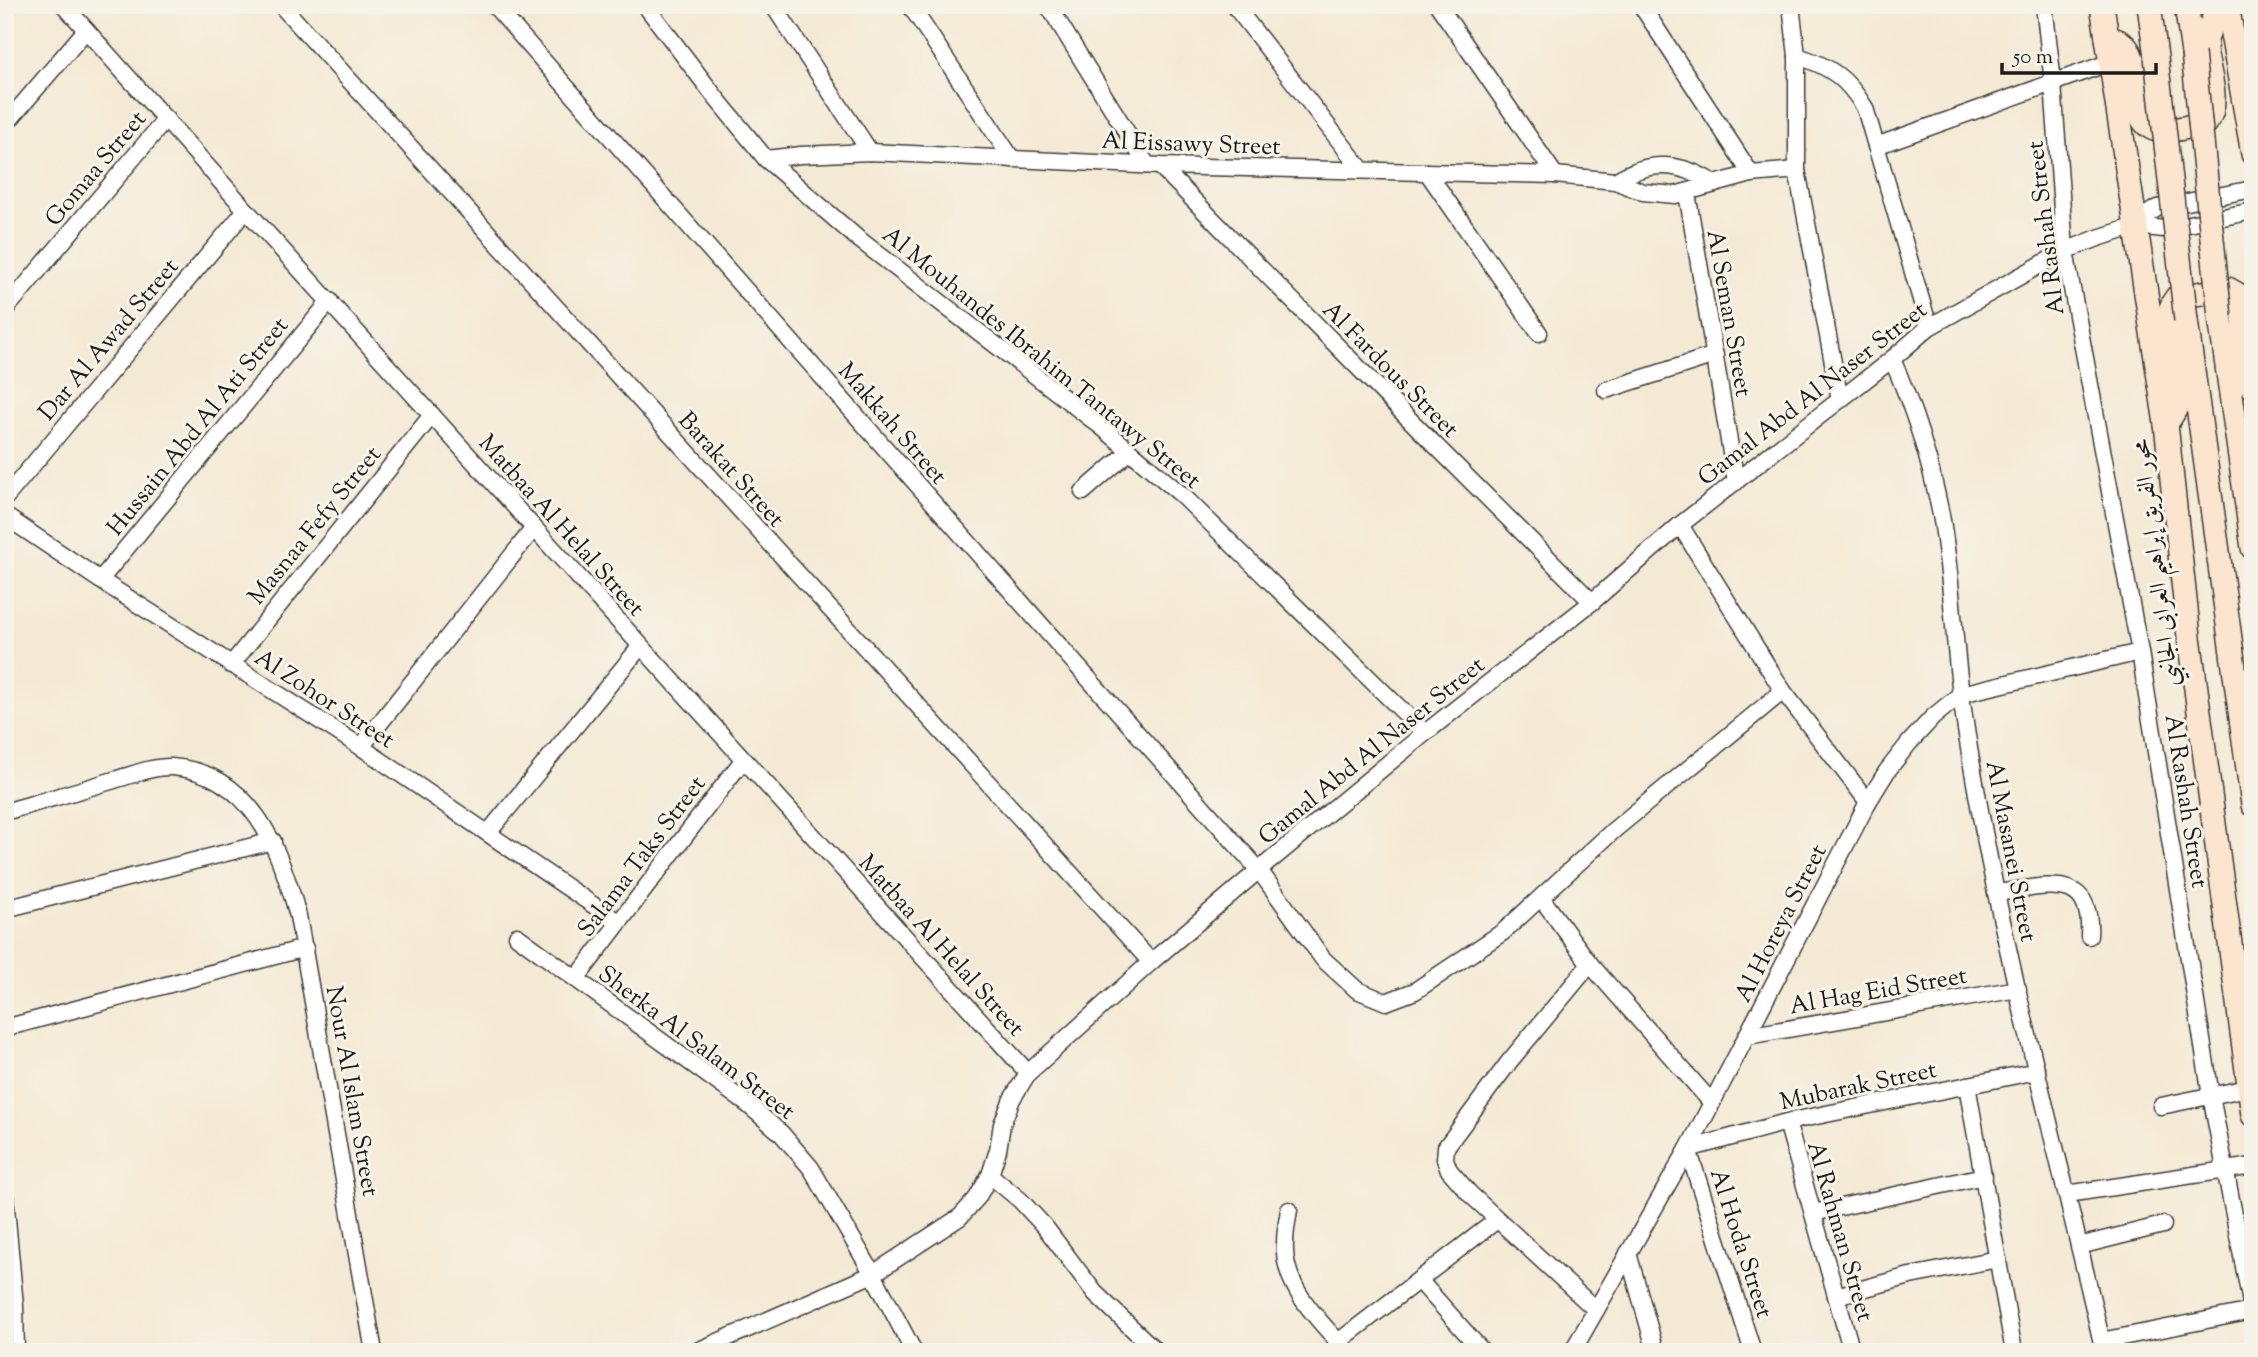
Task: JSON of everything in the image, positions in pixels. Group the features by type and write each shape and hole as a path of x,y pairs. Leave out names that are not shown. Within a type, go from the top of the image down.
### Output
{"street":[{"name":"Matbaa Al Helal Street","path":"64,5 743,761 1028,1073"},
{"name":"Barakat Street","path":"281,5 1151,962"},
{"name":"Makkah Street","path":"494,5 1259,870 1323,960 1357,990 1386,1002 1415,991 1503,932 1614,830 1783,691"},
{"name":"Al Mouhandes Ibrahim Tantawy Street","path":"645,5 766,159 856,237 1017,360 1183,496 1425,733"},
{"path":"773,5 870,152"},
{"path":"910,5 1012,159"},
{"name":"Al Fardous Street","path":"1048,5 1153,166 1592,602"},
{"path":"1234,5 1362,170"},
{"path":"1438,5 1555,175"},
{"path":"1642,5 1751,174"},
{"path":"1791,5 1797,56 1797,170 1840,400"},
{"name":"Al Rashah Street","path":"2044,5 2053,83 2065,251 2140,652 2211,1096 2252,1312"},
{"name":"محور الفريق إبراهيم العرابى الجانبي","path":"2102,5 2166,424 2189,637 2253,1115"},
{"path":"2149,5 2186,320 2253,805"},
{"path":"2186,5 2220,317 2253,548"},
{"path":"2107,38 2120,41 2132,56 2140,113 2148,125 2162,131 2206,123 2214,104 2205,49 2206,40 2220,5"},
{"path":"2227,5 2253,154"},
{"path":"5,125 86,30"},
{"path":"1797,56 1819,63 1839,74 1855,90 1865,108 1929,327"},
{"path":"1876,146 2111,62"},
{"name":"Gomaa Street","path":"5,310 166,119"},
{"name":"Al Eissawy Street","path":"766,159 870,152 1153,166 1555,175 1615,181 1659,195 1687,193 1751,174 1797,170"},
{"path":"1615,181 1631,171 1666,165 1700,174 1715,184"},
{"path":"1427,172 1539,333"},
{"name":"Gamal Abd Al Naser Street","path":"2136,226 2157,208 2253,189"},
{"name":"Al Seman Street","path":"1687,193 1736,482"},
{"name":"Dar Al Awad Street","path":"5,498 246,210"},
{"name":"Gamal Abd Al Naser Street","path":"695,1352 873,1274 960,1217 977,1198 990,1175 1002,1124 1012,1098 1028,1073 1151,962 1259,870 1425,733 1592,602 1680,525 1929,327 2065,251 2136,226 2164,229 2253,211"},
{"path":"2166,424 2179,398 2168,313 2176,297 2228,289 2241,298 2246,375 2253,387"},
{"name":"Hussain Abd Al Ati Street","path":"100,580 330,301"},
{"path":"1606,390 1714,355"},
{"name":"Al Masanei Street","path":"1892,359 1913,407 1941,515 1961,694 1974,780 1996,893 2079,1246 2100,1348"},
{"name":"Masnaa Fefy Street","path":"231,665 432,415"},
{"path":"1083,492 1130,451"},
{"name":"Al Zohor Street","path":"5,516 360,747 618,922"},
{"path":"1680,525 1783,691 1868,802"},
{"path":"360,747 534,528"},
{"path":"488,833 640,646"},
{"name":"Al Horeya Street","path":"1572,1352 1688,1149 1868,802 1909,743 1933,717 1961,694 2140,652"},
{"name":"Salama Taks Street","path":"576,979 743,761"},
{"name":"Nour Al Islam Street","path":"5,812 170,766 199,772 226,785 249,805 273,841 290,886 305,948 374,1352"},
{"path":"5,909 273,841"},
{"path":"1996,893 2063,886 2076,891 2086,904 2090,920 2089,936"},
{"path":"1542,899 1590,964 1712,1103"},
{"name":"Sherka Al Salam Street","path":"517,936 746,1103 781,1133 811,1168 873,1274 914,1352"},
{"path":"5,1028 305,948"},
{"path":"1590,964 1509,1062 1446,1147 1446,1159 1449,1170 1497,1220 1596,1310"},
{"name":"Al Hag Eid Street","path":"1747,1036 2018,989"},
{"name":"Mubarak Street","path":"1688,1149 1787,1122 2037,1071"},
{"path":"1968,1085 2014,1352"},
{"path":"2161,1106 2248,1088"},
{"name":"Al Rahman Street","path":"1787,1122 1852,1352"},
{"name":"Al Hoda Street","path":"1688,1149 1753,1352"},
{"path":"2067,1194 2253,1166"},
{"path":"990,1175 1020,1200 1045,1227 1094,1293 1157,1352"},
{"path":"1813,1213 1983,1176"},
{"path":"5,1197 15,1306 16,1352"},
{"path":"1289,1210 1284,1245 1288,1270 1296,1290 1342,1347 1419,1280 1497,1220"},
{"path":"2079,1246 2163,1225"},
{"path":"1628,1253 1657,1352"},
{"path":"1836,1296 1910,1276 1998,1259"},
{"path":"1419,1280 1483,1352"},
{"path":"2100,1348 2252,1312"}]}
